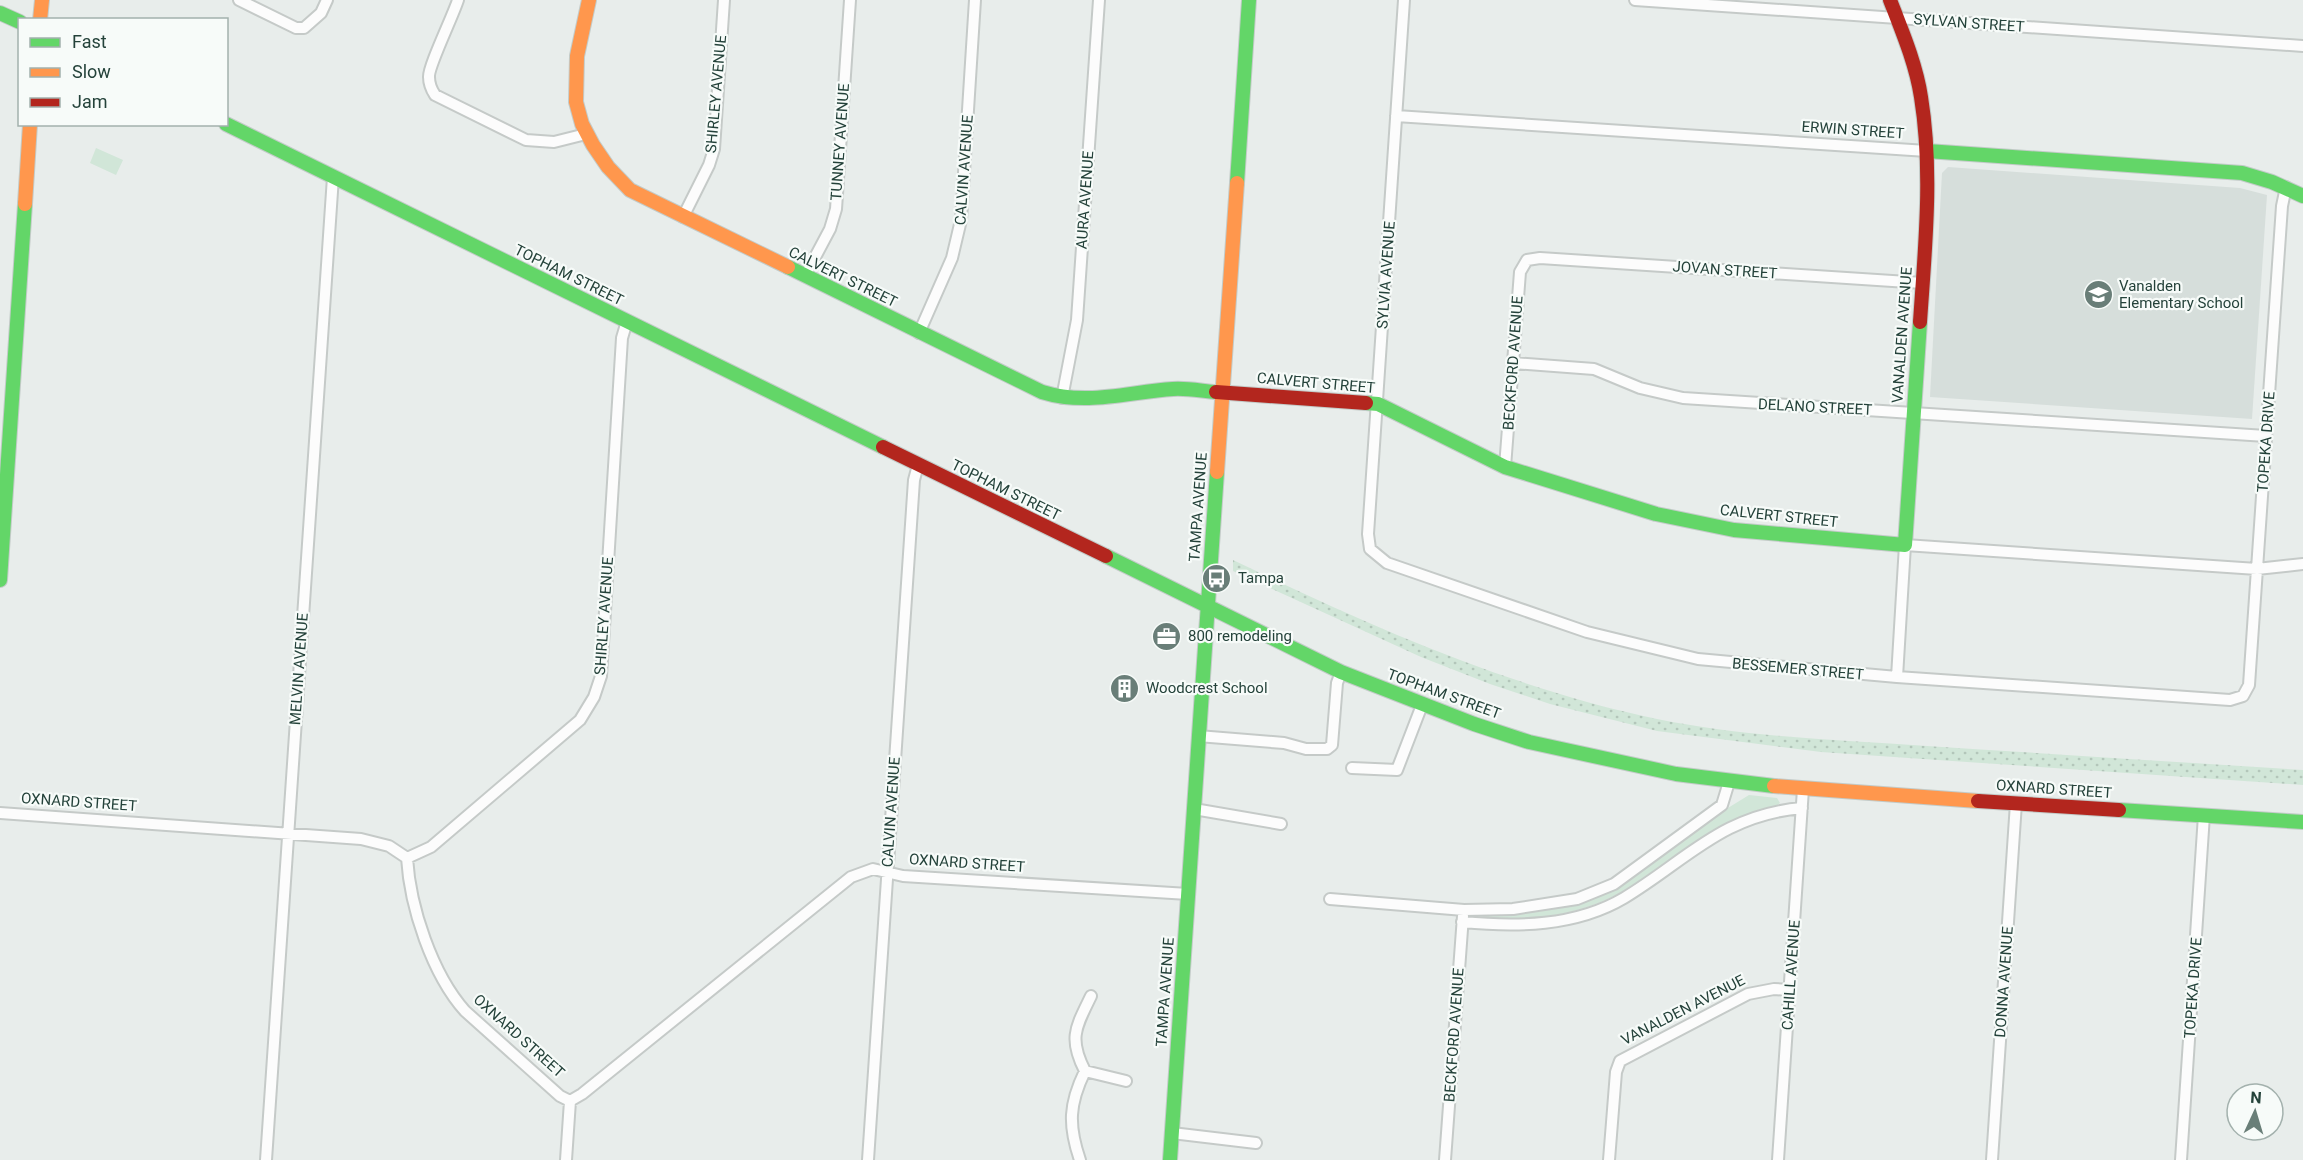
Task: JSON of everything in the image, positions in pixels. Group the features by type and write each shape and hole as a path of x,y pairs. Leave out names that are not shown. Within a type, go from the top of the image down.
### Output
{"main road":[{"path":"40,18 42,0"},
{"name":"CALVERT STREET","path":"589,0 574,63 575,102 586,134 598,157 630,190 1042,392 1062,398 1105,399 1165,388 1378,404 1505,467 1656,514 1734,530 1905,545"},
{"name":"TAMPA AVENUE","path":"1170,1160 1249,0"},
{"name":"VANALDEN AVENUE","path":"1890,0 1921,95 1927,152 1923,284 1905,545"},
{"path":"0,13 18,21"},
{"name":"TOPHAM STREET","path":"228,125 1341,672 1422,705 1496,731 1584,756 1729,782 1803,789"},
{"path":"0,580 3,499 30,126"},
{"name":"ERWIN STREET","path":"1927,152 2242,173 2303,196"},
{"name":"OXNARD STREET","path":"1803,789 2303,822"}],"street":[{"path":"239,0 296,28 304,28 312,24 327,0"},
{"path":"458,0 430,68 430,88 442,102 526,140 554,142 586,134"},
{"name":"SHIRLEY AVENUE","path":"683,217 709,165 714,149 724,0"},
{"name":"TUNNEY AVENUE","path":"805,276 830,229 836,209 850,0"},
{"name":"CALVIN AVENUE","path":"919,333 952,258 961,220 975,0"},
{"name":"AURA AVENUE","path":"1062,398 1077,320 1099,0"},
{"name":"SYLVIA AVENUE","path":"1370,549 1368,534 1404,0"},
{"name":"SYLVAN STREET","path":"1635,0 2303,46"},
{"name":"ERWIN STREET","path":"1396,116 1927,152"},
{"name":"MELVIN AVENUE","path":"266,1160 333,177"},
{"name":"TOPEKA DRIVE","path":"2243,696 2249,685 2286,188"},
{"name":"JOVAN STREET","path":"1527,260 1540,258 1923,284"},
{"name":"BECKFORD AVENUE","path":"1505,467 1520,272 1527,260"},
{"name":"SHIRLEY AVENUE","path":"407,858 431,847 544,751 580,720 594,697 601,676 622,338 627,321"},
{"name":"DELANO STREET","path":"1513,363 1593,369 1640,388 1683,398 2266,436"},
{"name":"CALVIN AVENUE","path":"868,1160 914,480 918,465"},
{"name":"CALVERT STREET","path":"1905,545 2257,569 2303,564"},
{"name":"VANALDEN AVENUE","path":"1897,677 1905,545"},
{"name":"BESSEMER STREET","path":"1370,549 1387,563 1587,632 1698,659 1755,666 1897,677 2230,700 2243,696"},
{"path":"1198,736 1284,743 1306,749 1327,749 1332,745 1337,683 1341,672"},
{"path":"1352,768 1397,770 1422,705"},
{"path":"1330,899 1464,910 1549,906 1577,899 1614,884 1722,805 1729,782"},
{"name":"CAHILL AVENUE","path":"1778,1160 1803,789"},
{"name":"DONNA AVENUE","path":"1992,1160 2016,803"},
{"path":"1462,922 1513,926 1579,916 1623,898 1712,836 1730,827 1782,810 1802,808"},
{"path":"1194,809 1281,824"},
{"name":"OXNARD STREET","path":"0,813 378,842 407,858 414,904 451,996 482,1027 561,1096 570,1101 582,1094 851,877 873,869 903,876 1188,894"},
{"name":"TOPEKA DRIVE","path":"2181,1160 2204,815"},
{"name":"BECKFORD AVENUE","path":"1445,1160 1464,910"},
{"name":"VANALDEN AVENUE","path":"1610,1160 1616,1072 1620,1061 1748,994 1767,990 1790,990"},
{"path":"1080,1160 1071,1112 1072,1103 1085,1071 1074,1043 1076,1026 1091,996"},
{"path":"1085,1071 1126,1081"},
{"path":"566,1160 570,1101"},
{"path":"1172,1133 1256,1143"}],"shaded area":[{"name":"Vanalden Elementary School","path":"1948,167 2240,188 2267,195 2252,419 1930,397 1942,173"}],"green space":[{"path":"96,148 123,160 116,175 90,163"},
{"path":"1233,560 1388,631 1493,672 1601,706 1657,719 1724,730 1791,737 2303,770 2303,785 1821,752 1657,731 1550,704 1421,657 1233,571"},
{"path":"1749,795 1777,798 1780,803 1770,809 1731,821 1712,831 1638,882 1608,899 1556,915 1520,919 1483,918 1482,914 1544,911 1572,904"}],"traffic: fast":[{"path":"1237,183 1249,0"},
{"path":"0,13 18,21"},
{"path":"228,125 883,447"},
{"path":"1927,151 2242,173 2272,182 2303,196"},
{"path":"0,580 25,204"},
{"path":"788,267 1042,392 1075,398 1108,397 1173,389 1216,392"},
{"path":"1366,403 1378,404 1505,467 1656,514 1734,530 1905,545 1920,322"},
{"path":"1170,1160 1217,472"},
{"path":"1106,556 1341,672 1474,724 1529,742 1676,774 1774,786"},
{"path":"2119,810 2303,822"}],"traffic: slow":[{"path":"40,18 42,0"},
{"path":"589,0 577,56 576,102 582,124 608,167 630,190 788,267"},
{"path":"25,204 30,126"},
{"path":"1217,472 1237,183"},
{"path":"1774,786 1978,801"}],"traffic: jam":[{"path":"1890,0 1916,72 1925,125 1927,210 1920,322"},
{"path":"1216,392 1366,403"},
{"path":"883,447 1106,556"},
{"path":"1978,801 2119,810"}],"place":[{"name":"Vanalden Elementary School","path":"2098,295"},
{"name":"Tampa","path":"1217,578"},
{"name":"800 remodeling","path":"1167,636"},
{"name":"Woodcrest School","path":"1125,688"}]}
